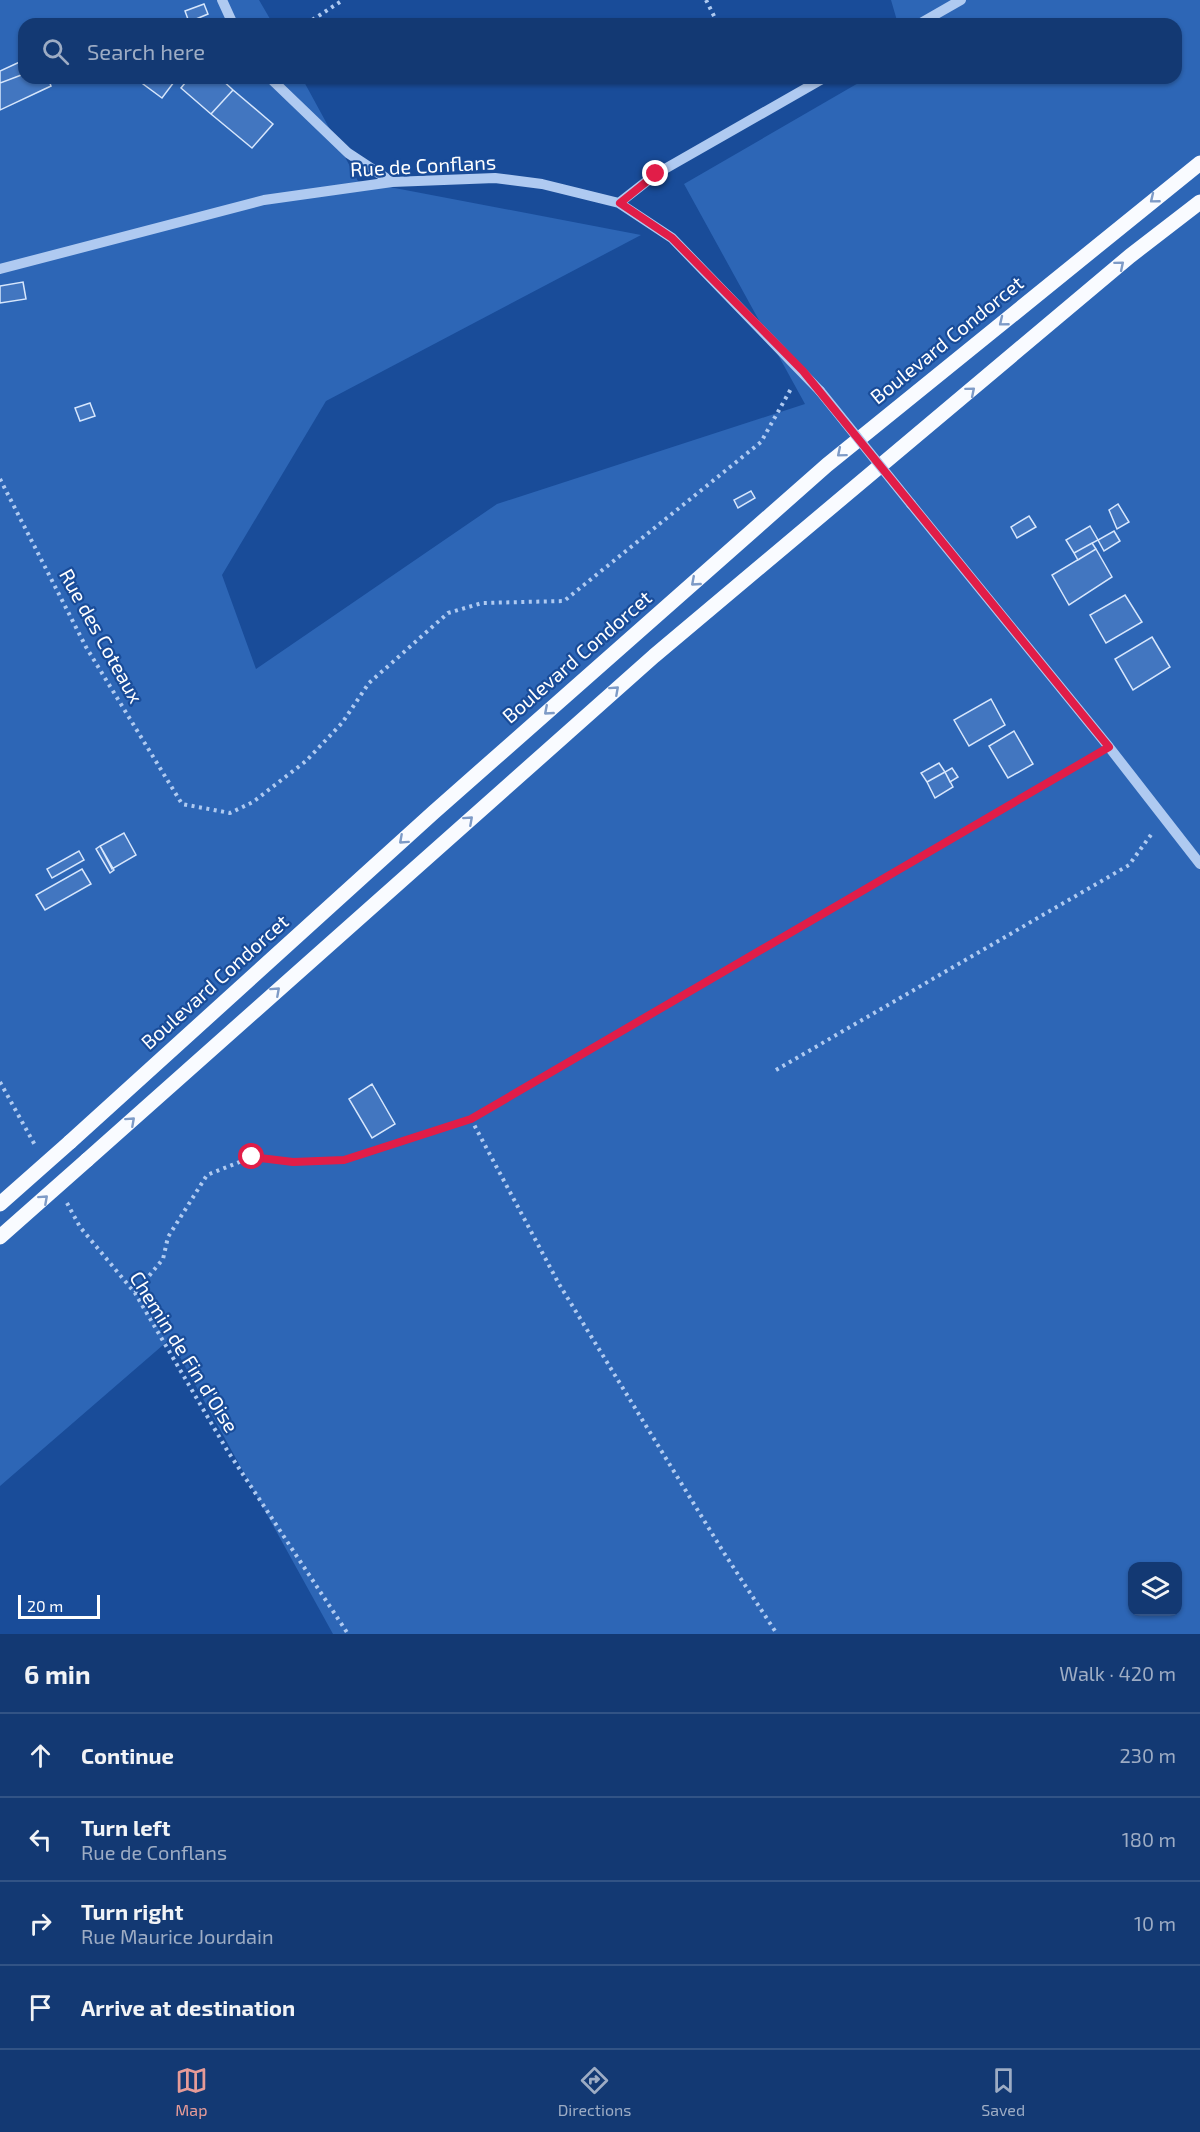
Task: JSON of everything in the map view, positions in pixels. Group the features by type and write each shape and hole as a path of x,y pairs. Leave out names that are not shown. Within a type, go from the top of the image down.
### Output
{"main road":[{"name":"Boulevard Condorcet","path":"0,1204 442,804 827,465 1200,163"},
{"path":"0,1238 654,656 1130,256 1200,202"}],"street":[{"path":"222,0 230,18"},
{"path":"930,18 961,0"},
{"path":"276,84 348,153 392,182"},
{"path":"620,203 656,174 814,84"},
{"name":"Rue de Conflans","path":"0,269 264,200 392,182 495,178 577,191 620,203 672,238 820,391 1109,747 1200,864"}],"path":[{"path":"315,18 343,0"},
{"path":"706,0 715,18"},
{"name":"Rue des Coteaux","path":"0,479 86,647 182,804 230,813 253,802 306,761 342,723 369,683 448,613 482,603 564,601 761,442 794,384"},
{"path":"135,1293 163,1259 168,1237 207,1175 252,1157 293,1162 344,1160 471,1119 1109,747"},
{"path":"776,1070 1129,865 1164,818"},
{"path":"0,1082 39,1151"},
{"path":"471,1119 559,1284 724,1553 777,1634"},
{"name":"Chemin de Fin d'Oise","path":"64,1199 80,1227 135,1293 227,1450 348,1634"}],"shaded area":[{"path":"0,0 259,0 270,18 18,18 18,84 305,84 358,181 641,235 326,401 222,575 256,669 497,504 805,404 684,184 857,84 1182,84 1182,18 896,18 891,0 1200,0 1200,1634 333,1634 170,1339 0,1486"}],"building":[{"path":"204,4 208,14 198,18 188,18 185,11"},
{"path":"18,63 18,76 0,83 0,71"},
{"path":"18,76 18,84 50,84 51,86 0,110 0,83"},
{"path":"143,84 172,84 162,98"},
{"path":"184,84 226,84 233,90 211,114 181,88"},
{"path":"233,90 273,124 252,148 211,114"},
{"path":"23,282 26,299 0,303 0,286"},
{"path":"90,403 95,416 80,421 75,408"},
{"path":"751,491 755,498 738,508 734,500"},
{"path":"1118,504 1129,522 1117,529 1109,510"},
{"path":"1029,516 1036,527 1017,538 1011,527"},
{"path":"1090,526 1098,540 1074,553 1066,540"},
{"path":"1114,531 1120,541 1104,551 1098,540"},
{"path":"1092,543 1096,549 1078,560 1074,553"},
{"path":"1096,549 1112,577 1069,605 1052,575"},
{"path":"1125,595 1142,622 1106,643 1090,615"},
{"path":"1152,637 1170,667 1133,690 1115,659"},
{"path":"991,699 1005,725 969,746 954,720"},
{"path":"1014,731 1033,764 1008,778 989,746"},
{"path":"939,763 945,772 927,782 921,773"},
{"path":"952,768 958,777 950,782 945,772"},
{"path":"945,772 953,787 935,798 927,782"},
{"path":"124,833 136,855 112,869 100,846"},
{"path":"100,846 114,870 110,873 96,849"},
{"path":"79,851 84,860 52,878 47,869"},
{"path":"82,869 91,884 45,910 36,895"},
{"path":"372,1084 395,1124 372,1138 349,1099"}],"route":[{"path":"252,1157 293,1162 344,1160 471,1119 1109,747 803,371 672,238 620,203 656,174"}]}
